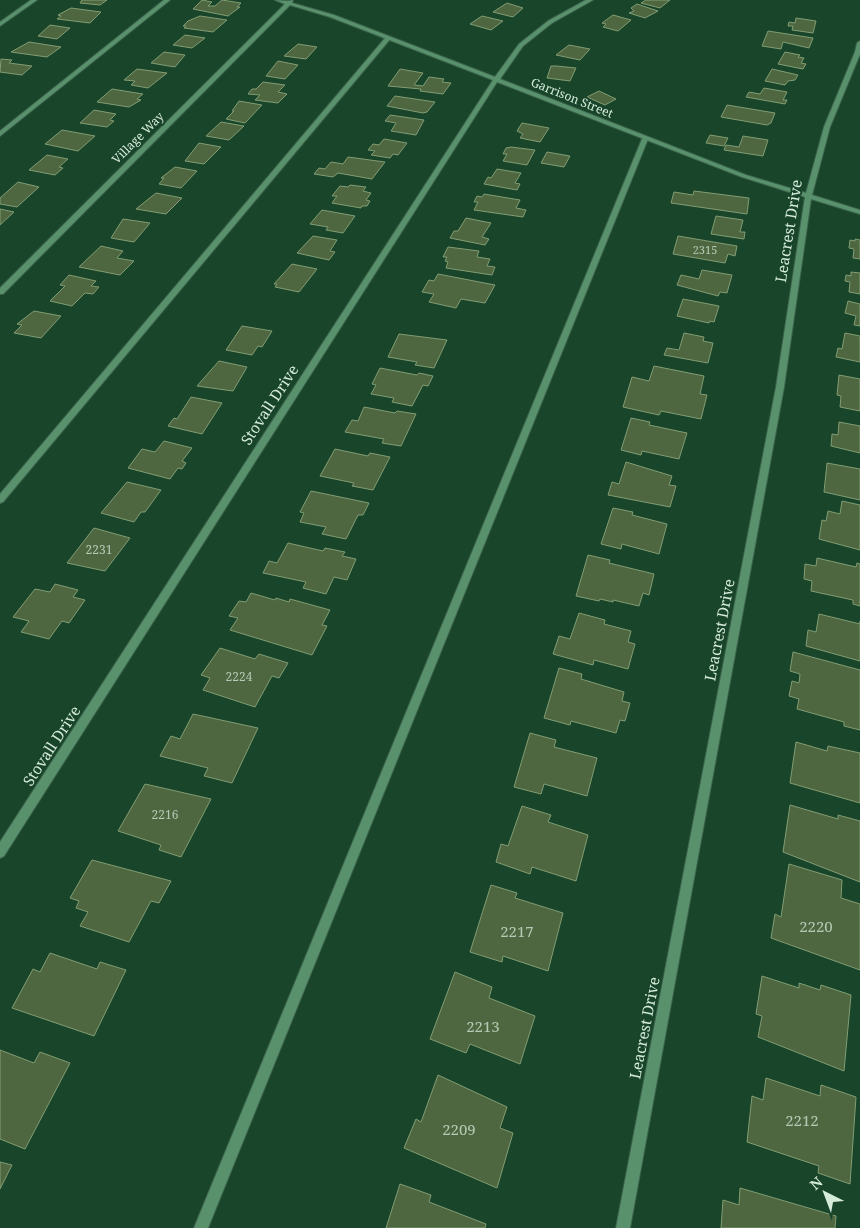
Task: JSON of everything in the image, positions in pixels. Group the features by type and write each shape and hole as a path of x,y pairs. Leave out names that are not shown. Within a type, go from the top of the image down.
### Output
{"street":[{"path":"0,24 34,0"},
{"path":"0,134 167,0"},
{"name":"Garrison Street","path":"278,0 290,1 332,16 744,176 860,212"},
{"name":"Stovall Drive","path":"0,852 520,45 550,22 590,0"},
{"name":"Village Way","path":"0,292 290,1"},
{"path":"0,500 388,38"},
{"name":"Leacrest Drive","path":"623,1228 780,388 808,196 827,127 858,52 860,42"},
{"path":"201,1228 645,139"}],"building":[{"path":"82,0 107,0 100,5 80,3"},
{"path":"202,0 212,2 208,6 215,6 222,0 241,3 237,7 240,7 228,16 193,9"},
{"path":"646,0 670,0 660,8 641,3"},
{"path":"507,3 523,8 513,17 493,12"},
{"path":"637,4 658,11 645,18 629,13 634,11 631,8"},
{"path":"71,8 101,12 90,23 57,19 61,16 58,15"},
{"path":"613,15 631,20 618,31 603,27 606,24 602,23"},
{"path":"200,16 227,20 213,32 184,28 186,26 183,26 188,21"},
{"path":"482,16 503,21 491,30 470,24"},
{"path":"796,18 816,21 813,33 792,30 793,26 788,26 789,22 795,23"},
{"path":"50,25 70,28 57,39 38,36"},
{"path":"768,31 813,38 809,48 783,42 781,49 762,46"},
{"path":"185,35 205,38 192,48 173,45"},
{"path":"29,42 61,47 47,57 11,52"},
{"path":"298,44 317,47 306,59 284,56"},
{"path":"569,45 590,49 580,60 556,55"},
{"path":"164,52 185,55 175,67 151,63"},
{"path":"785,52 800,55 798,57 804,58 801,63 806,64 803,69 778,64"},
{"path":"1,59 12,60 9,63 32,66 22,75 0,72"},
{"path":"278,61 298,65 285,79 266,76"},
{"path":"551,66 576,68 570,81 547,78"},
{"path":"137,69 167,73 148,88 131,85 135,81 124,80"},
{"path":"400,69 423,73 414,85 423,86 429,77 444,79 442,82 451,83 443,94 420,91 421,89 388,86"},
{"path":"772,69 798,75 795,80 788,81 785,85 765,81"},
{"path":"263,82 285,85 278,92 287,94 278,103 255,100 260,95 248,94"},
{"path":"764,88 787,92 783,100 787,100 785,104 746,97 749,92 760,94"},
{"path":"112,89 143,94 137,99 141,100 129,107 97,102"},
{"path":"599,91 616,99 605,105 587,97"},
{"path":"395,96 435,102 427,112 423,113 387,106"},
{"path":"239,101 262,105 245,123 226,119 234,111 232,111"},
{"path":"727,105 775,113 771,123 767,125 721,117"},
{"path":"94,110 116,114 110,120 114,121 107,127 80,123"},
{"path":"390,115 424,120 416,135 391,131 396,123 385,121"},
{"path":"221,122 244,126 229,140 206,136"},
{"path":"522,123 549,128 540,142 520,138 523,134 517,131"},
{"path":"62,130 95,136 78,151 45,144"},
{"path":"710,135 728,138 724,146 706,143"},
{"path":"743,136 768,140 763,156 724,150 726,145 739,147"},
{"path":"384,139 407,143 398,155 393,154 390,158 371,155 375,151 368,150 373,144 379,145"},
{"path":"199,143 221,147 204,164 185,161"},
{"path":"506,148 535,150 527,165 503,161 507,154 503,154"},
{"path":"547,152 570,156 564,167 541,163"},
{"path":"47,155 68,159 59,167 63,168 55,175 29,170"},
{"path":"348,157 385,162 372,179 338,173 333,177 314,174 319,168 325,169 331,162 343,164"},
{"path":"175,167 197,171 181,188 159,184 164,178 161,178"},
{"path":"497,169 521,173 515,183 520,184 517,190 484,184 488,177 491,178"},
{"path":"18,182 39,187 17,207 0,204 0,198"},
{"path":"350,185 366,187 363,191 371,193 366,200 370,201 367,206 362,206 361,208 332,203 337,196 332,196 340,186 348,187"},
{"path":"694,191 749,198 747,214 671,203 674,192 693,195"},
{"path":"156,193 182,198 166,214 136,209"},
{"path":"484,194 520,200 516,208 526,210 523,217 474,210 478,202 474,202 477,196 482,197"},
{"path":"0,209 14,212 0,225"},
{"path":"322,210 355,216 343,233 326,230 328,227 310,224"},
{"path":"716,216 743,220 740,232 745,232 744,239 711,234"},
{"path":"466,218 491,223 482,237 489,239 485,245 450,238 454,231 458,231"},
{"path":"123,219 150,223 134,242 111,238"},
{"path":"313,236 337,240 330,251 335,252 329,260 297,253"},
{"path":"678,236 737,246 735,256 728,254 725,263 673,254"},
{"path":"855,239 860,240 860,259 853,258 854,249 849,248 850,240 855,241"},
{"path":"101,246 123,251 117,258 134,261 120,275 79,267"},
{"path":"448,247 479,251 477,257 490,259 487,266 495,267 492,275 446,268 448,262 445,261 447,257 443,257"},
{"path":"292,264 317,269 299,292 275,287 277,284 274,284"},
{"path":"702,270 732,275 727,293 720,292 718,296 677,285 681,275 699,279"},
{"path":"851,272 860,273 860,294 849,292 850,282 845,281 846,275 851,276"},
{"path":"438,274 495,285 485,303 461,299 456,308 429,302 434,294 422,292 429,280 434,281"},
{"path":"69,275 96,281 91,286 99,287 93,294 85,293 72,306 50,301 65,286 60,285"},
{"path":"683,299 719,306 714,322 710,321 709,323 677,316"},
{"path":"848,301 860,304 860,326 854,325 856,316 845,313"},
{"path":"34,311 61,316 41,338 14,333 22,325 17,324"},
{"path":"242,326 272,331 262,347 258,346 252,355 226,350"},
{"path":"684,333 704,337 703,341 713,343 708,363 664,355 667,348 679,350"},
{"path":"845,333 860,336 860,362 836,357 838,348 842,349"},
{"path":"399,334 447,340 434,368 415,365 417,362 388,357"},
{"path":"219,361 247,367 233,391 197,386"},
{"path":"654,366 704,376 700,394 707,395 701,419 661,411 659,415 623,407 632,377 649,381"},
{"path":"380,368 433,376 428,386 423,385 412,406 392,402 394,398 371,394 376,385 372,384"},
{"path":"839,375 860,379 860,411 840,407 841,396 837,395"},
{"path":"191,397 222,403 202,434 168,426 174,418 177,419"},
{"path":"364,407 395,413 397,411 416,414 401,446 382,443 384,439 345,432 352,420 358,421"},
{"path":"631,418 650,422 649,425 687,433 679,459 642,451 641,455 621,450"},
{"path":"839,422 860,426 860,453 831,446 832,434 838,435"},
{"path":"164,441 192,448 182,461 186,463 182,469 178,468 170,479 128,468 142,449 155,452"},
{"path":"335,449 368,456 370,453 390,457 373,490 352,486 354,483 320,476"},
{"path":"626,462 672,476 669,485 676,486 670,507 608,495 612,482 619,484"},
{"path":"827,463 860,469 860,500 824,492"},
{"path":"127,482 161,490 145,512 141,512 134,522 101,513"},
{"path":"311,491 369,503 363,515 358,515 346,539 322,534 326,527 300,522 304,513 300,512"},
{"path":"842,501 860,505 860,550 819,539 822,520 826,521 828,511 840,514"},
{"path":"613,508 633,512 632,515 667,524 659,554 622,544 621,549 601,544"},
{"path":"94,528 130,538 105,571 67,563"},
{"path":"288,543 323,551 325,548 345,552 342,556 356,559 347,580 334,577 326,594 303,588 306,582 263,573 269,561 277,563"},
{"path":"588,555 610,560 609,563 654,574 649,595 643,593 639,606 613,600 613,602 600,599 599,601 576,596"},
{"path":"817,558 856,567 857,563 860,564 860,606 853,604 853,600 811,591 812,581 804,579 805,564 816,566"},
{"path":"55,584 78,590 73,597 85,600 69,623 62,621 49,639 21,632 29,621 13,617 35,589 50,592"},
{"path":"251,593 275,600 276,598 289,602 290,599 330,610 322,625 327,626 312,655 230,630 238,618 229,616 239,601 246,602"},
{"path":"579,613 605,620 604,624 631,631 628,642 635,644 628,669 594,660 593,665 553,654 559,636 570,639"},
{"path":"819,614 860,624 860,661 806,646 808,630 816,632"},
{"path":"220,648 255,659 259,654 288,663 279,678 272,676 255,707 203,690 210,678 201,675"},
{"path":"793,652 860,670 860,730 844,726 844,722 797,709 799,699 789,696 792,681 799,683 800,674 790,671"},
{"path":"559,668 582,674 581,679 624,692 622,701 630,703 625,721 620,720 616,733 571,721 570,725 544,718"},
{"path":"193,714 258,728 232,783 204,776 208,768 160,756 171,736 180,739"},
{"path":"530,733 556,740 554,747 597,758 587,796 544,784 541,794 514,787"},
{"path":"796,742 827,751 828,746 860,753 860,803 790,783"},
{"path":"145,784 211,799 181,857 159,850 161,845 118,831"},
{"path":"790,805 838,819 838,815 860,821 860,882 783,852"},
{"path":"522,806 551,815 548,822 588,835 576,881 532,867 530,874 496,862 501,844 508,846"},
{"path":"92,860 171,881 159,903 151,901 129,942 80,926 88,912 76,908 79,901 70,898"},
{"path":"789,864 842,880 841,898 860,904 860,970 771,938 775,914 781,917"},
{"path":"491,885 517,893 515,898 563,913 548,971 503,956 502,962 470,952"},
{"path":"50,953 97,969 100,962 126,970 94,1036 12,1008 33,969 40,972"},
{"path":"455,972 492,987 489,998 535,1016 520,1064 470,1044 466,1053 430,1039"},
{"path":"762,976 799,988 799,983 820,990 821,985 851,995 844,1071 758,1037 762,1016 756,1014"},
{"path":"0,1050 34,1063 40,1052 70,1063 25,1149 0,1139"},
{"path":"438,1075 507,1107 500,1128 513,1133 497,1188 404,1148 416,1119 421,1122"},
{"path":"766,1078 820,1096 821,1085 856,1097 850,1184 818,1173 819,1166 747,1142 752,1096 763,1100"},
{"path":"0,1162 12,1165 0,1189"},
{"path":"400,1184 431,1195 429,1202 486,1224 485,1228 386,1228"},
{"path":"740,1188 836,1216 835,1228 721,1228 723,1200 739,1205"}]}
